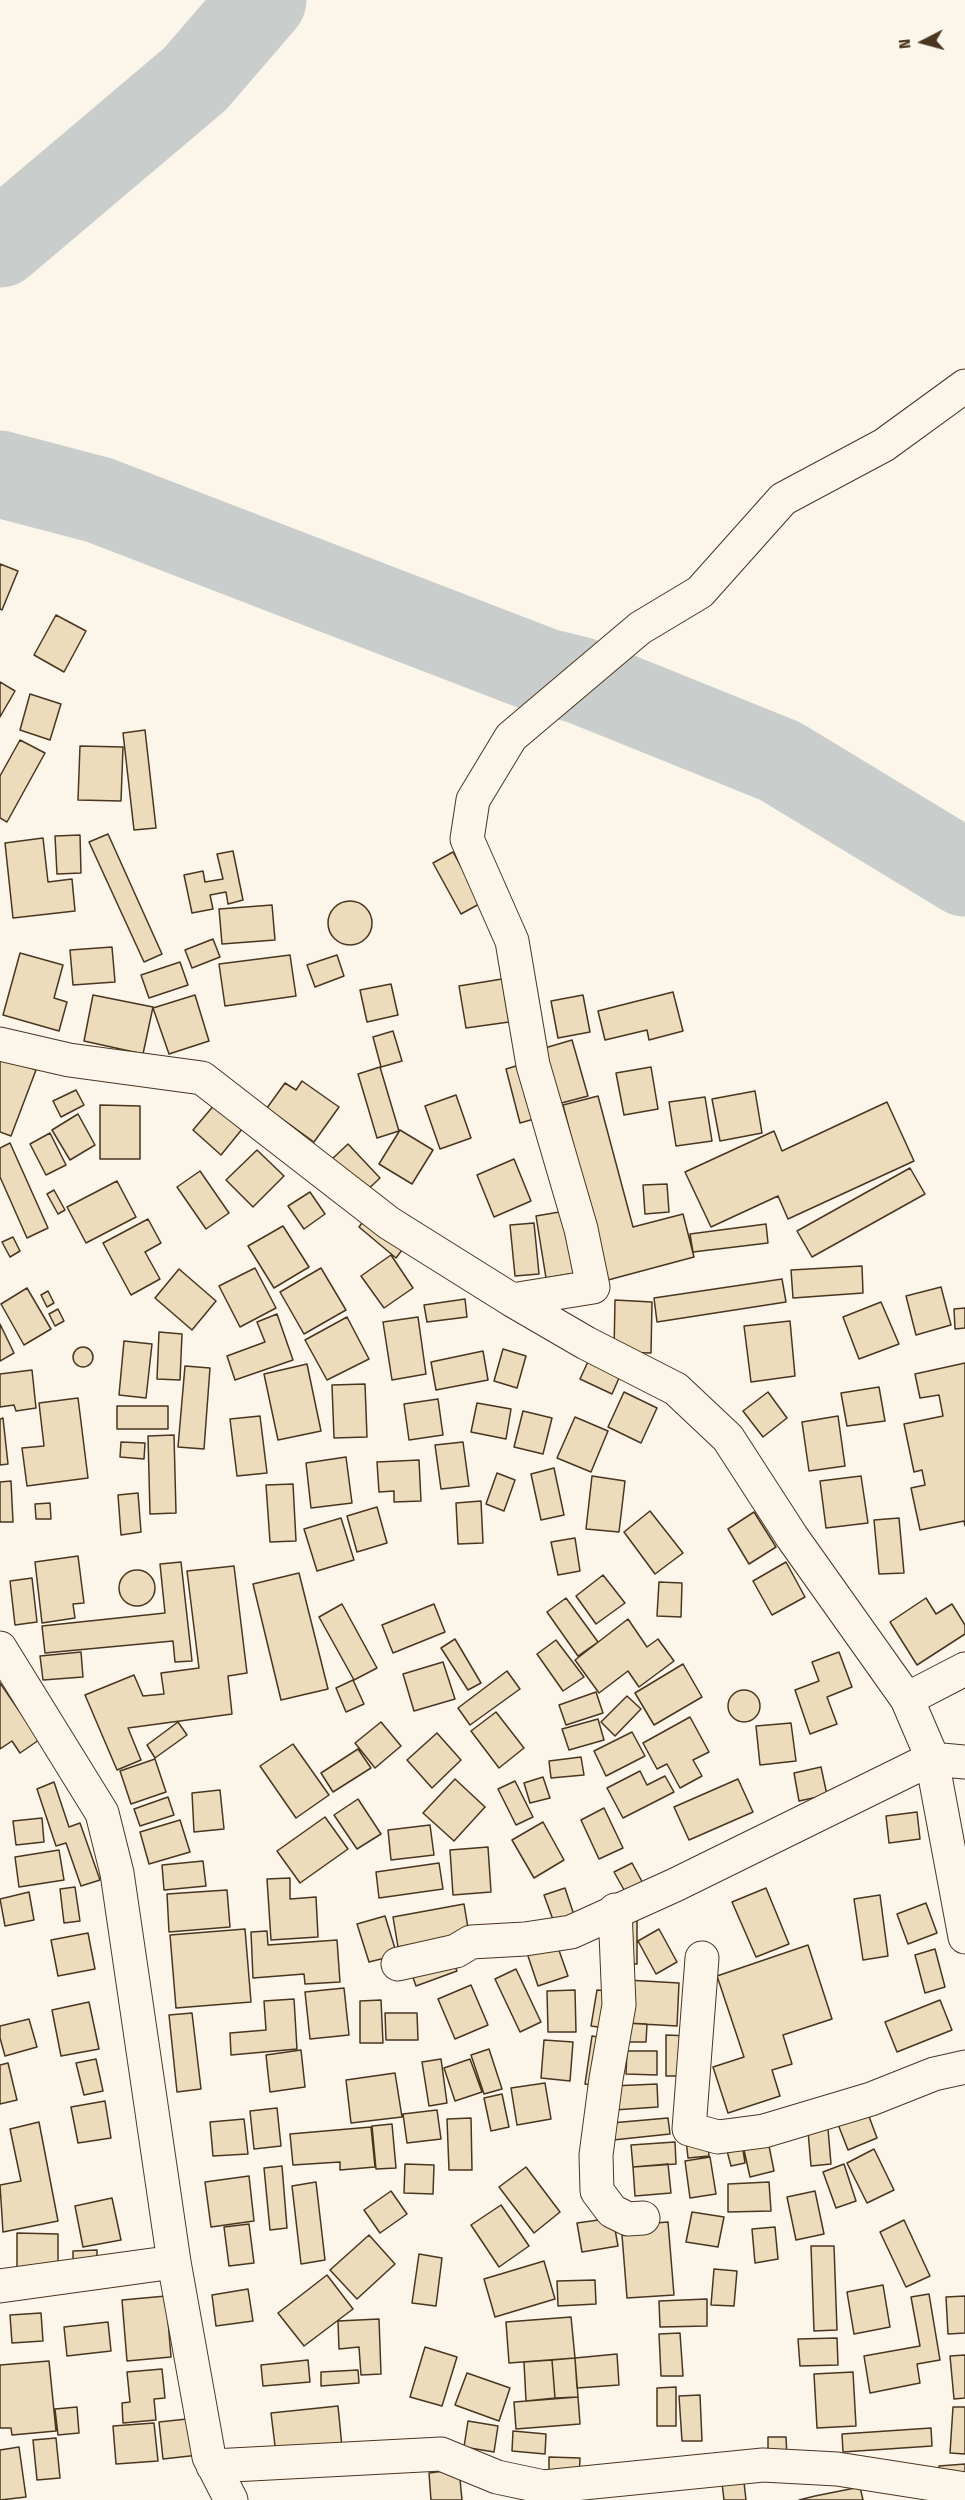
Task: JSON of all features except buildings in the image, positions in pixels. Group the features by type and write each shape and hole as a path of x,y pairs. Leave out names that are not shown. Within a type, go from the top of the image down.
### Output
{"street":[{"path":"512,1300 593,1287 580,1229 533,1065 512,941 466,839 473,800 511,737 640,627 700,592 783,499 884,445 965,386"},
{"path":"0,1044 69,1060 202,1078 389,1223 586,1343 676,1389 728,1438 792,1538 907,1700 932,1755 965,1937"},
{"path":"0,1648 102,1813 117,1873 174,2262 209,2457 231,2499"},
{"path":"907,1700 965,1669"},
{"path":"399,1965 456,1951 471,1942 525,1939 571,1932 615,1910 686,1880 931,1759 965,1762"},
{"path":"615,1910 619,2005 596,2155 597,2191 612,2211 628,2219 643,2217"},
{"path":"702,1958 689,2129 718,2137 764,2131 871,2099 934,2074 965,2067"},
{"path":"0,2286 174,2262"},
{"path":"213,2466 381,2459 441,2454 497,2477 544,2487 763,2465 837,2469 963,2491"}],"waterway":[{"path":"0,244 195,79 263,0"},
{"path":"0,474 99,500 546,672 579,680 780,761 965,873"}]}
